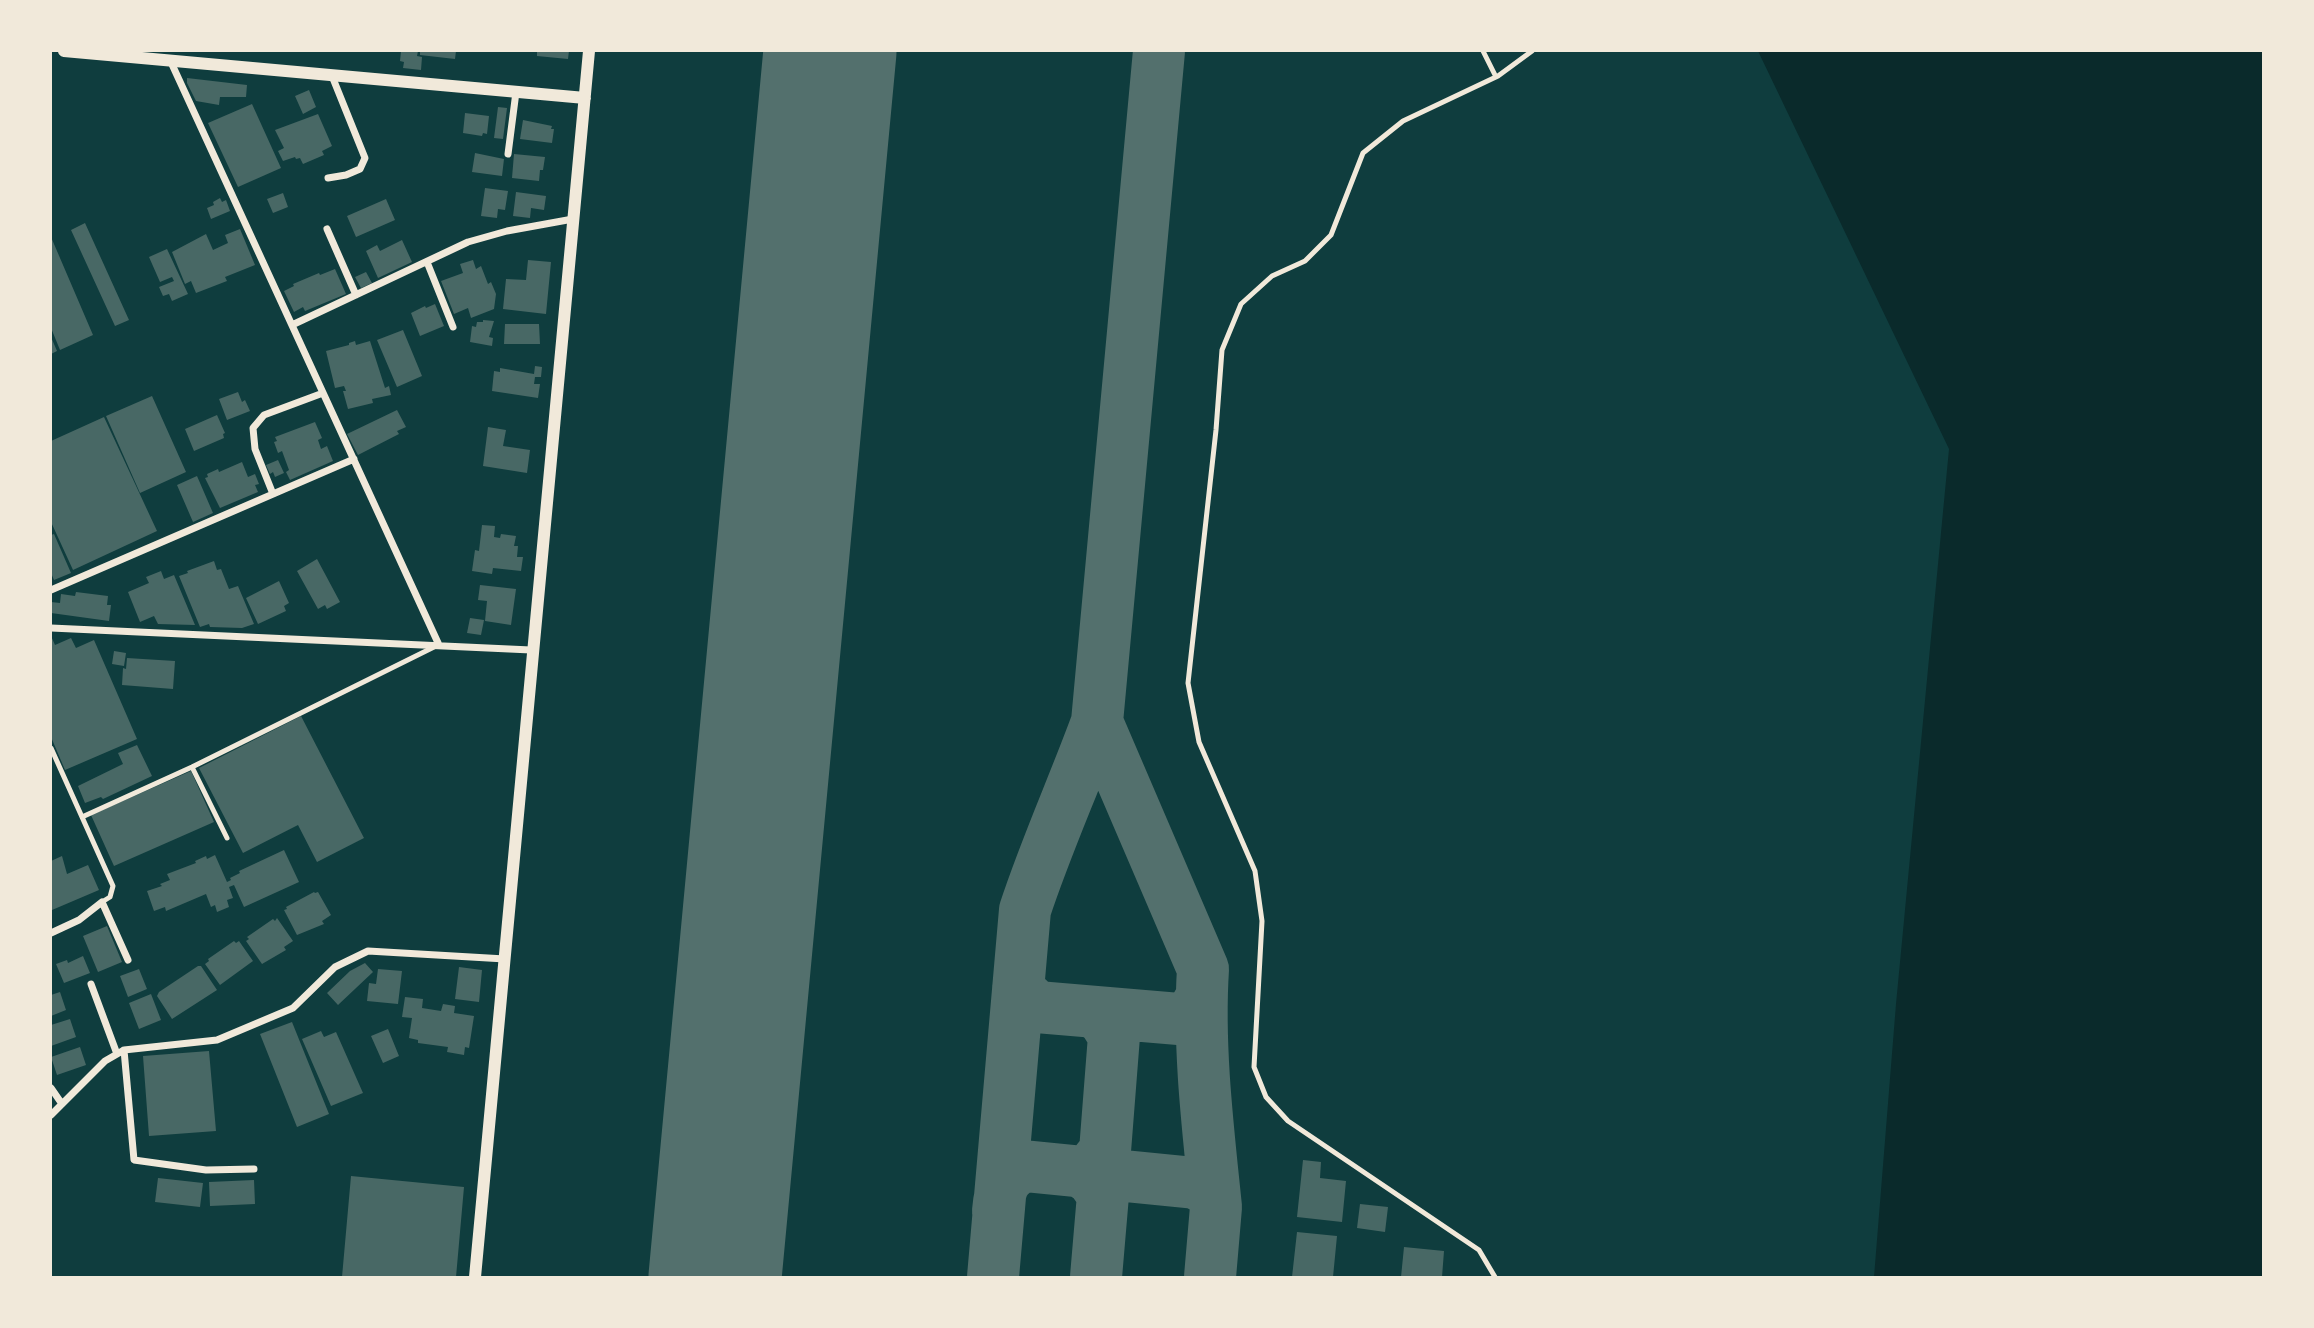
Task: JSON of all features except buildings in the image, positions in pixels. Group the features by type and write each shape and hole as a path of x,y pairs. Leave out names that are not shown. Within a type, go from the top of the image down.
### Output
{"street":[{"path":"64,51 585,98"},
{"path":"475,1277 531,650 589,51"},
{"path":"170,60 439,645"},
{"path":"328,178 360,169 365,158 331,75"},
{"path":"508,154 516,92"},
{"path":"292,325 468,243 507,231 573,219"},
{"path":"327,229 356,295"},
{"path":"427,262 453,327"},
{"path":"273,494 255,449 253,428 264,415 323,393"},
{"path":"51,590 354,459"},
{"path":"51,628 531,650"},
{"path":"51,933 79,920 102,902 128,960"},
{"path":"51,1115 105,1061 120,1052 217,1040 293,1008 335,967 368,951 505,959"},
{"path":"91,984 120,1052 134,1160 206,1170 254,1169"},
{"path":"51,1088 62,1104"}],"lane":[{"path":"1483,51 1496,77"},
{"path":"1495,1277 1479,1250 1288,1121 1266,1097 1254,1067 1262,921 1255,871 1199,742 1188,683 1216,430 1222,350 1241,304 1272,276 1306,261 1331,235 1363,153 1403,121 1496,77 1532,51"},
{"path":"82,817 192,767 439,645"},
{"path":"51,748 113,886 110,897 102,902"},
{"path":"192,767 227,838"}],"water":[{"path":"1758,51 2263,51 2263,1277 1874,1277 1896,1004 1949,449"}],"taxiway":[{"path":"993,1277 1025,910 1097,722 1159,51"},
{"path":"1097,722 1203,969 1203,1058 1216,1207"},
{"path":"1018,989 1037,1007 1179,1019 1193,1012 1201,998"},
{"path":"1081,1172 1093,1166 1105,1151 1114,1036 1104,1020 1093,1012"},
{"path":"998,1211 1004,1184 1024,1166 1195,1183 1211,1191 1216,1207 1210,1277"},
{"path":"1081,1172 1092,1179 1103,1195 1096,1277"}],"runway":[{"path":"715,1277 830,51"}]}
